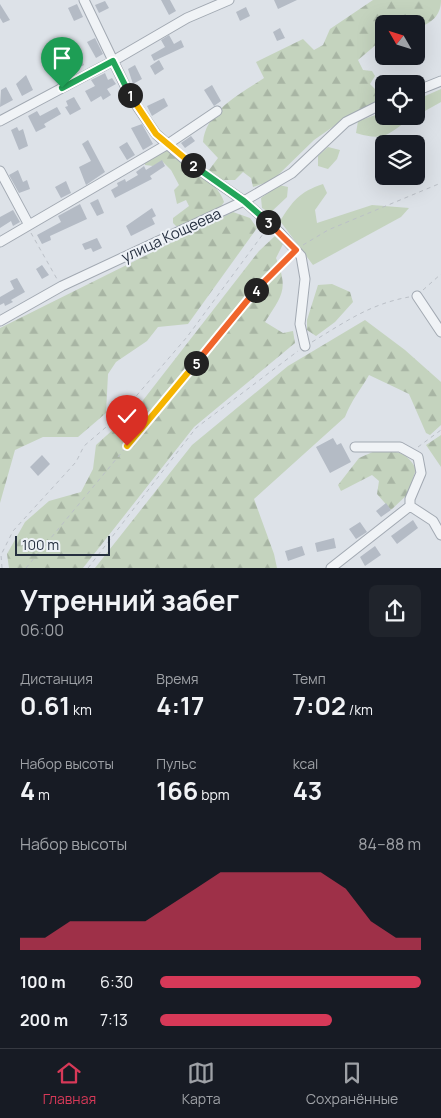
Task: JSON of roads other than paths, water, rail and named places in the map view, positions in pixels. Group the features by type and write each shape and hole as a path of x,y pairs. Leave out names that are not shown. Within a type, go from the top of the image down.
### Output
{"street":[{"path":"84,0 130,96 156,134 189,163 244,201 270,224 301,256 305,279 300,324 305,346"},
{"path":"0,121 113,61 187,18 229,0"},
{"path":"425,87 441,81"},
{"name":"улица Кощеева","path":"0,321 62,286 244,201 292,173 346,122 375,108"},
{"path":"0,242 168,144 217,111"},
{"path":"0,171 29,225"},
{"path":"417,296 441,332"},
{"path":"331,568 410,506 412,492 421,473 418,457 400,447 355,447"},
{"path":"410,506 433,521 441,535"}]}
